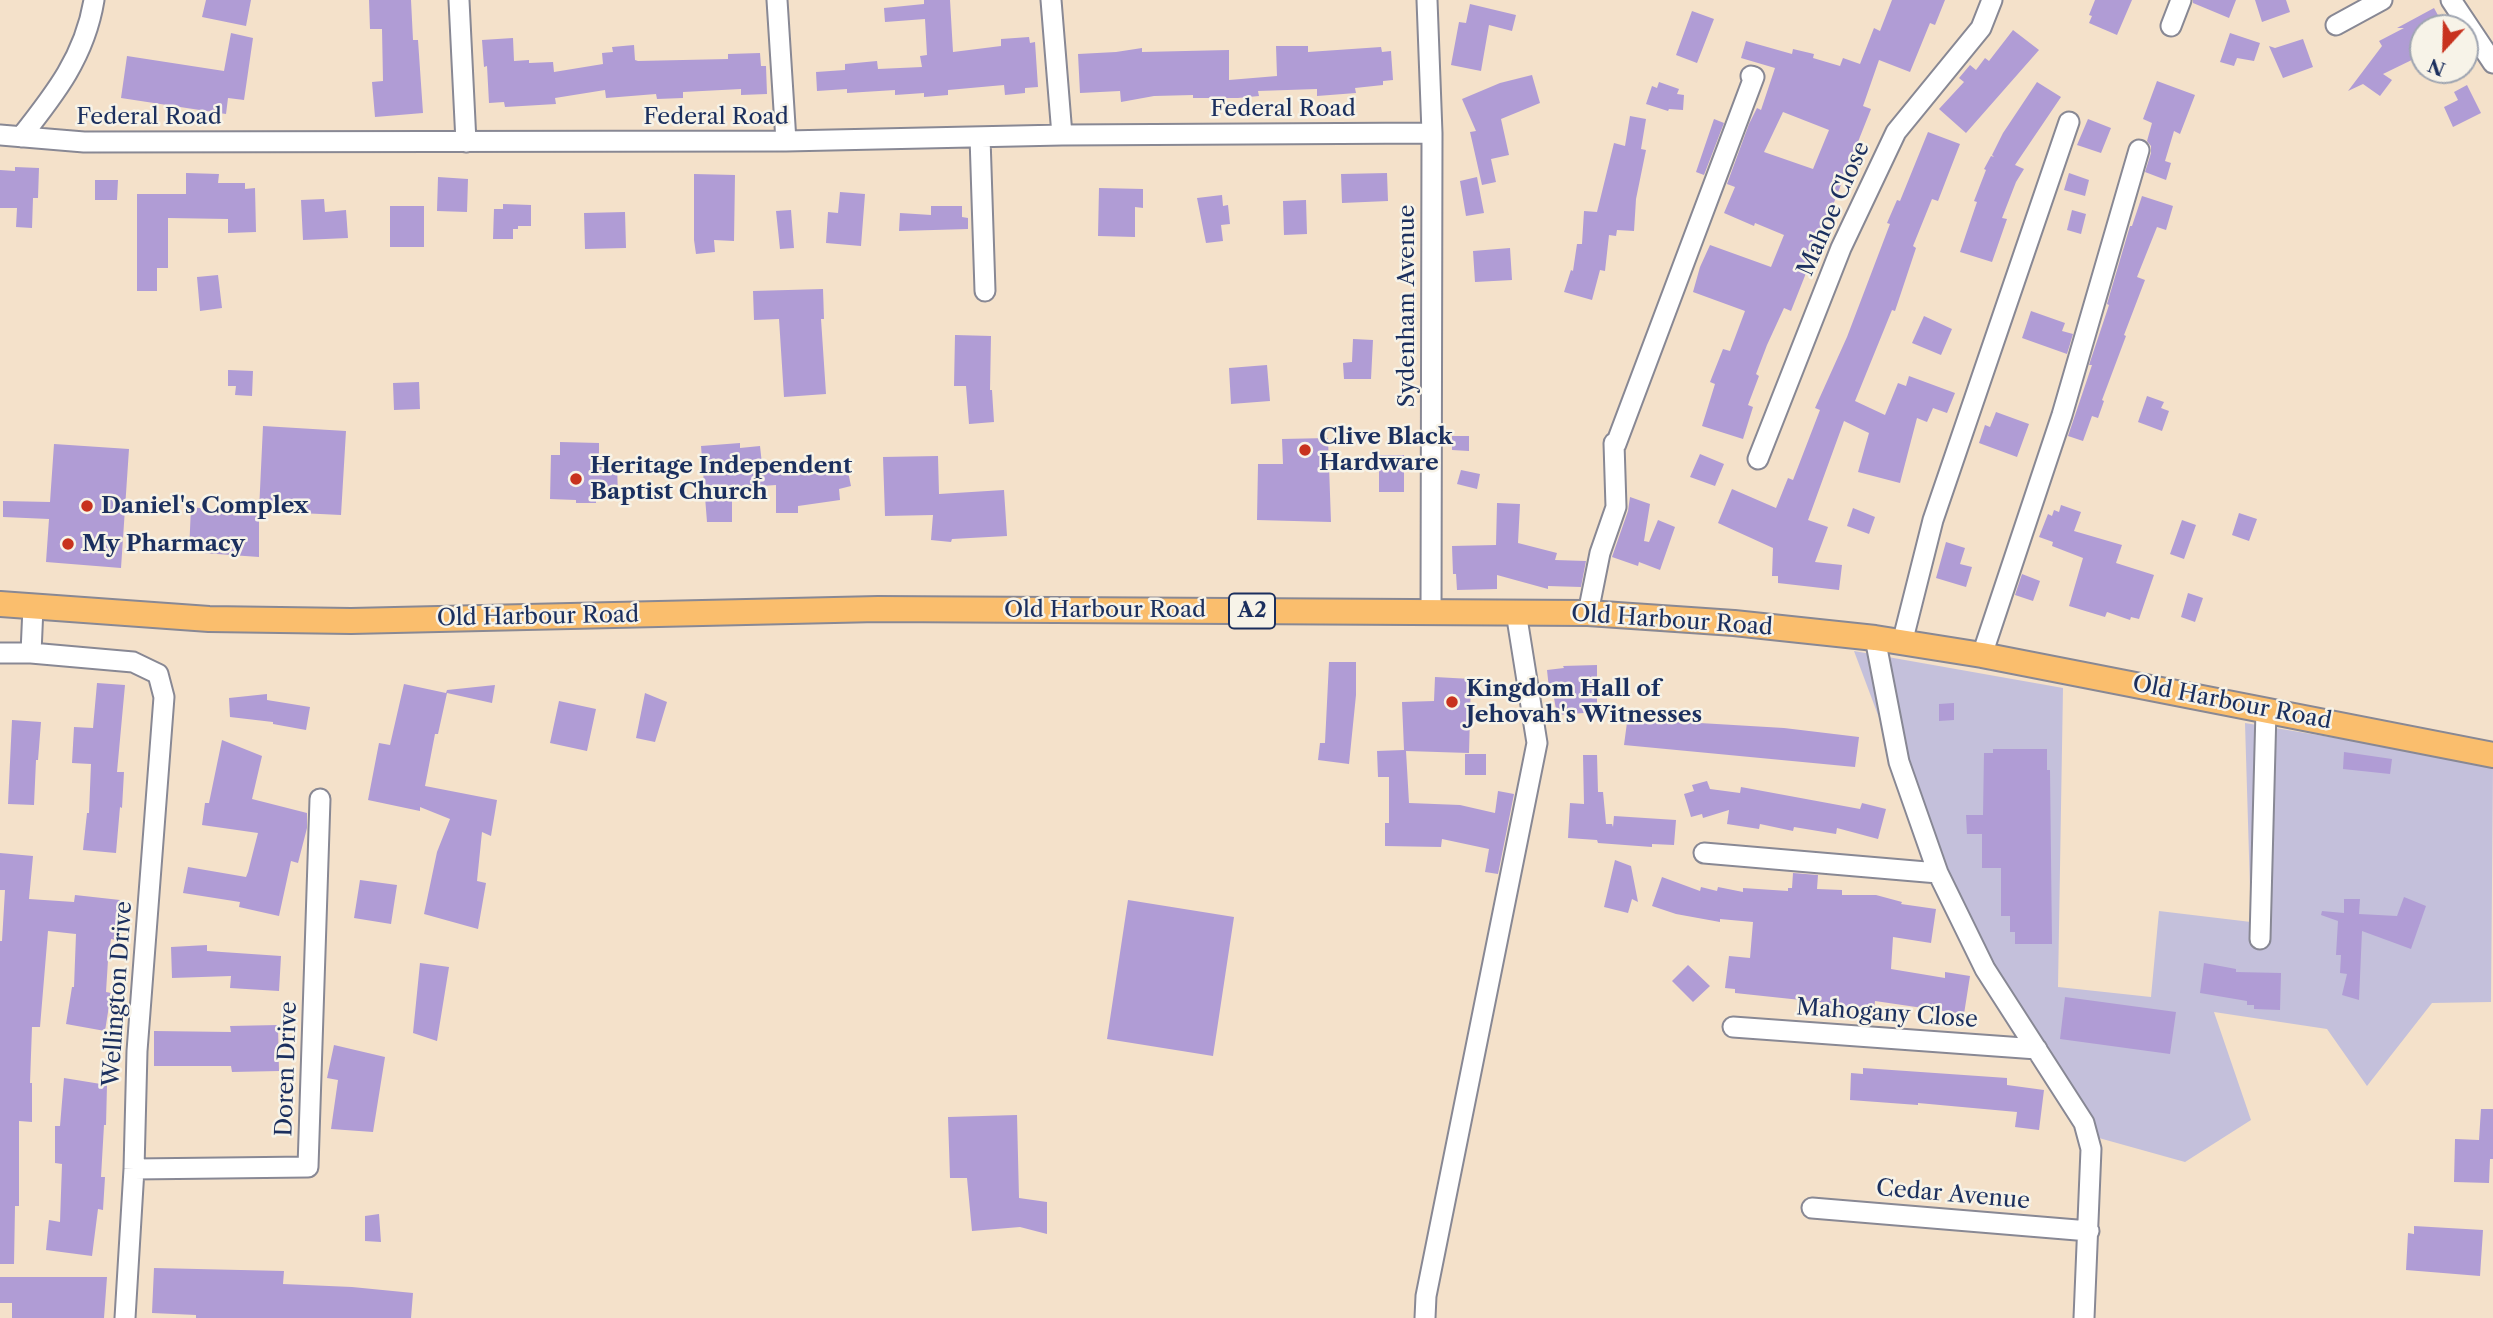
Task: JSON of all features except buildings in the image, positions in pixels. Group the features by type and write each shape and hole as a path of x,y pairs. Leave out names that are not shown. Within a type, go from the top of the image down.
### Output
{"main road":[{"name":"Old Harbour Road","path":"0,604 209,619 351,621 878,609 1588,613 1734,623 1875,638 1982,655 2493,755"}],"street":[{"path":"21,137 62,84 90,25 94,0"},
{"path":"459,0 466,142"},
{"path":"777,0 786,141"},
{"path":"1051,0 1062,135"},
{"name":"Mahoe Close","path":"1758,459 1841,248 1896,132 1981,28 1992,0"},
{"path":"2171,26 2181,0"},
{"path":"2336,24 2382,0"},
{"path":"2451,0 2493,63"},
{"name":"Sydenham Avenue","path":"1430,2 1431,612"},
{"path":"1588,613 1600,553 1616,508 1614,443 1616,444 1754,77 1751,76"},
{"path":"1902,643 1933,520 2069,122"},
{"name":"Federal Road","path":"0,135 84,142 466,142 1432,133"},
{"path":"980,137 985,291"},
{"path":"1982,655 2062,415 2139,150"},
{"path":"0,653 31,653 33,607"},
{"path":"1425,1318 1426,1296 1537,743 1516,612"},
{"path":"1875,638 1899,762 1938,873 1985,969 2084,1123 2091,1149 2084,1318"},
{"name":"Wellington Drive","path":"31,653 133,662 158,674 164,697 137,1051 134,1169 125,1318"},
{"path":"2260,939 2266,709"},
{"name":"Doren Drive","path":"134,1169 308,1167 320,799"},
{"path":"1704,853 1938,873"},
{"name":"Mahogany Close","path":"1733,1027 2037,1049"},
{"name":"Cedar Avenue","path":"1812,1208 2089,1231"}],"shaded area":[{"path":"1854,651 2063,688 2058,987 2151,997 2159,911 2251,922 2245,723 2493,764 2491,1002 2432,1003 2367,1086 2327,1029 2214,1012 2251,1120 2185,1162 2081,1133 1968,955"}],"place":[{"name":"Clive Black Hardware","path":"1305,450"},
{"name":"Heritage Independent Baptist Church","path":"576,479"},
{"name":"Daniel's Complex","path":"87,506"},
{"name":"My Pharmacy","path":"68,544"},
{"name":"Kingdom Hall of Jehovah's Witnesses","path":"1452,702"}]}
